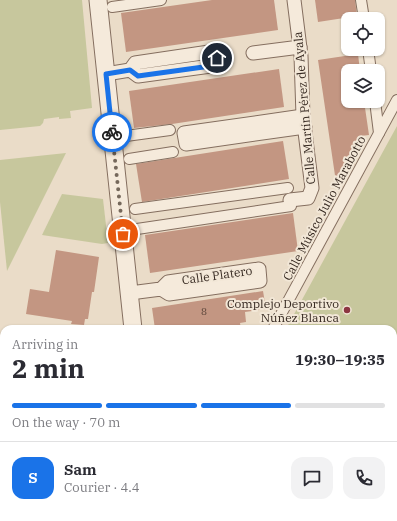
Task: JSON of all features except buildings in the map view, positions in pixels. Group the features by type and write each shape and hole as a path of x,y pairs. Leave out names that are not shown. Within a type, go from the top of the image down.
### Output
{"street":[{"path":"133,325 106,74 105,4 161,0"},
{"name":"Calle Martín Pérez de Ayala","path":"290,198 308,198 312,188 304,122 300,47 294,0"},
{"path":"361,0 363,12"},
{"path":"252,53 300,47"},
{"path":"106,74 130,70 135,63 216,51 218,65 138,76 130,70"},
{"name":"Calle Músico Julio Marabotto","path":"275,325 397,100"},
{"path":"376,108 379,133"},
{"path":"304,122 186,144 184,133 304,122"},
{"path":"126,136 170,130"},
{"path":"129,159 173,152"},
{"path":"135,210 290,198"},
{"path":"137,229 290,198"},
{"name":"Calle Platero","path":"130,293 162,289 168,282 259,269 260,281 169,294 162,289"}],"green space":[{"path":"0,0 82,0 92,108 70,111 71,118 59,119 59,117 44,119 40,126 0,130"},
{"name":"Complejo Deportivo Núñez Blanca","path":"397,126 397,325 288,325"},
{"path":"66,153 7,271 0,202 0,160"},
{"path":"62,194 103,199 108,243 102,244 42,235"}],"way so far":[{"path":"112,132 123,234"}],"place":[{"name":"Complejo Deportivo Núñez Blanca","path":"347,310"}],"route":[{"path":"112,132 106,74 130,70 138,76 218,65 217,58"}]}
